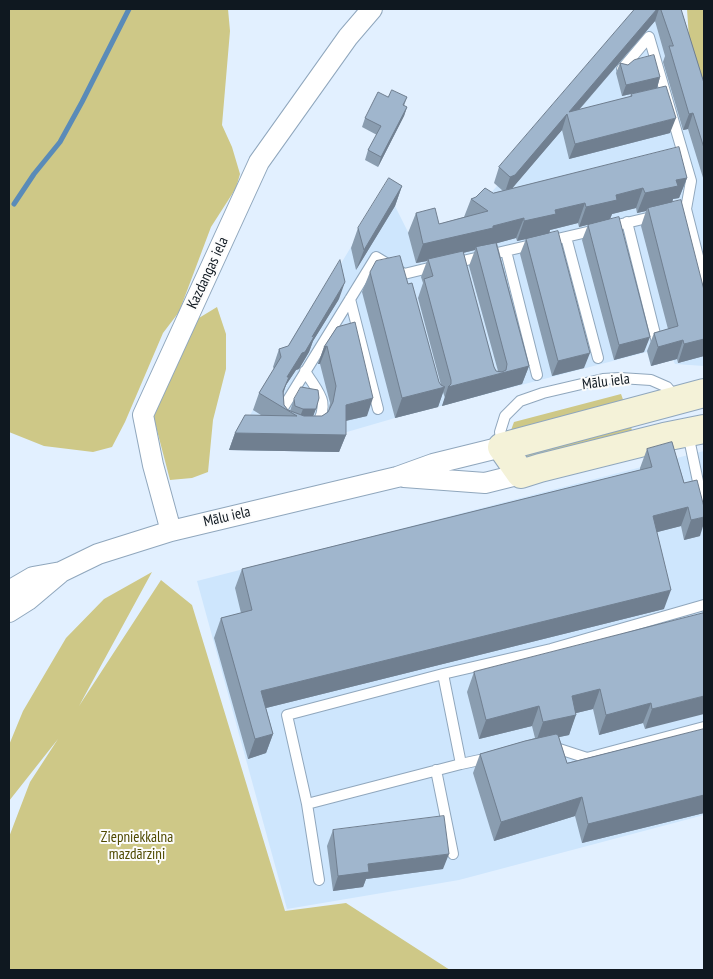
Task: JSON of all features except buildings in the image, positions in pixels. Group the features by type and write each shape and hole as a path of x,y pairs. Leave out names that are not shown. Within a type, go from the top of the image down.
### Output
{"street":[{"name":"Kazdangas iela","path":"171,531 153,465 144,415 259,162 348,37 372,9"},
{"name":"Mālu iela","path":"9,612 28,600 62,572 98,554 171,531 397,477 433,464 691,397"},
{"path":"691,397 696,431"},
{"name":"Mālu iela","path":"397,477 485,483 664,437 696,431"},
{"path":"502,447 521,474"},
{"name":"Mālu iela","path":"9,591 33,578 62,572"}],"lane":[{"path":"622,69 649,38 661,94 676,149 690,181 686,209 704,280"},
{"path":"292,423 286,421 283,408 376,257 405,278 463,266 506,250 686,209"},
{"path":"627,222 657,342"},
{"path":"566,237 598,358"},
{"path":"506,250 537,375"},
{"path":"350,299 378,409"},
{"path":"305,371 323,401 323,414 316,426 307,426"},
{"name":"Mālu iela","path":"502,447 500,432 506,416 520,401 543,393 603,379 620,378 651,380 691,397"},
{"path":"696,431 704,510"},
{"path":"319,880 306,804 287,715 443,674 551,649 704,605"},
{"path":"443,674 461,764"},
{"path":"541,747 550,746 587,758 704,728"},
{"path":"306,804 436,770 496,757"},
{"path":"436,770 453,854"}],"shaded area":[{"path":"639,12 675,21 704,116 704,366 675,364 673,360 651,366 647,352 340,434 339,452 229,450 381,197 395,206 408,232 466,221 497,186"},
{"path":"704,451 704,815 459,880 287,909 197,581"}],"green space":[{"path":"9,9 228,9 230,31 222,125 232,147 240,174 236,188 211,227 179,312 163,333 125,422 112,447 93,452 44,446 9,432"},
{"path":"687,9 704,9 704,100 689,38"},
{"path":"217,307 226,334 226,369 213,420 208,472 192,478 170,480 153,415 194,321"},
{"path":"621,394 625,405 510,433 514,422"},
{"path":"630,423 634,438 524,461 521,451"},
{"name":"Ziepniekkalna mazdārziņi","path":"152,572 79,706 161,580 192,605 285,911 346,903 450,970 9,970 9,837 30,782 58,739 9,801 9,745 23,711 66,638 104,599"}],"waterway":[{"path":"14,204 34,174 60,142 129,9"}]}
